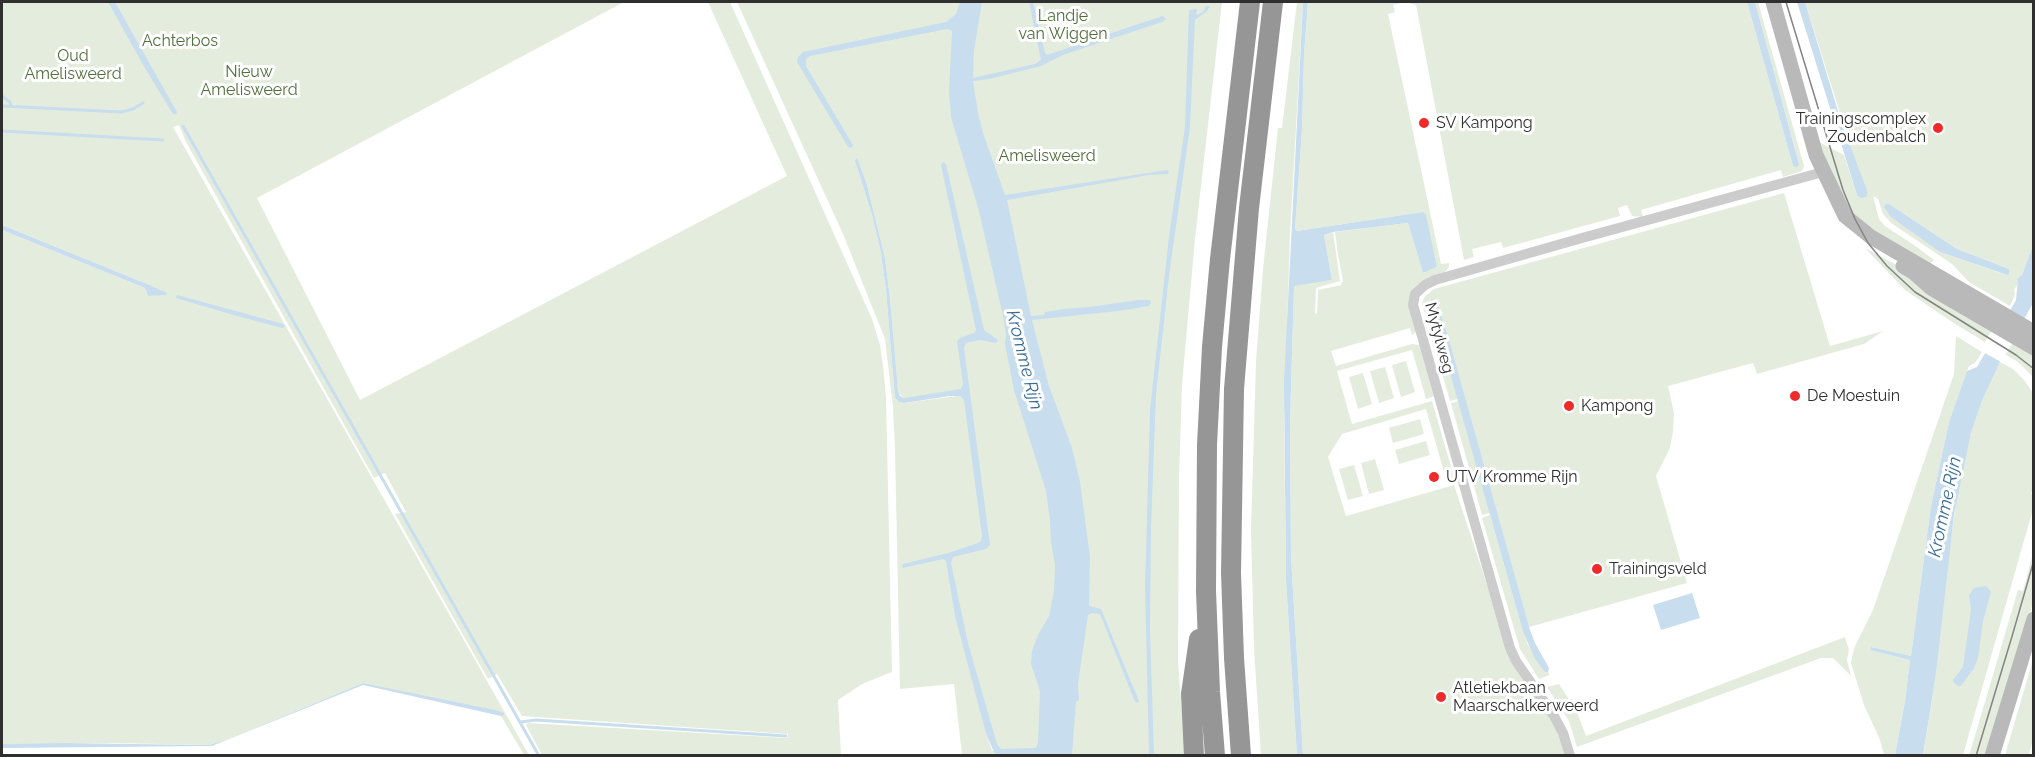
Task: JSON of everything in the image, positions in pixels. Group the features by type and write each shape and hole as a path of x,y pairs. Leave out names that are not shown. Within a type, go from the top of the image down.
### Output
{"highway":[{"path":"1215,756 1206,591 1206,468 1212,347 1250,2"},
{"path":"1241,756 1234,658 1232,573 1234,389 1249,208 1273,2"},
{"path":"1194,756 1191,694 1206,591"}],"main road":[{"path":"1773,2 1816,155 1833,188 1841,210 1860,229 1930,272 1999,320 2024,332 2034,348"},
{"path":"1992,756 2034,619"}],"street":[{"name":"Mytylweg","path":"1570,756 1563,733 1554,716 1516,662 1510,648 1413,305 1415,294 1435,280 1823,172"}],"green space":[{"path":"2,2 624,2 257,198 360,400 787,176 708,2 730,2 872,319 883,365 886,398 892,672 862,684 838,700 841,755 542,755 526,725 528,723 787,738 788,734 522,716 497,674 488,679 395,514 406,512 385,473 374,478 186,142 179,125 173,127 529,755 524,755 501,716 503,713 363,683 229,739 209,745 2,744 2,230 145,288 148,296 167,294 2,225"},
{"name":"Amelisweerd","path":"737,2 1222,2 1195,239 1182,385 1178,661 1185,755 1061,756 997,751 966,652 986,734 992,750 1000,755 962,755 954,684 900,689 895,450 893,407 885,339 843,234","holes":["855,161 867,185 885,258 898,393 904,398 957,396 904,403 895,398 881,253"]},
{"path":"1297,2 1303,2 1290,235 1284,423 1286,580 1297,755 1261,756 1254,649 1251,531 1256,361 1278,128 1282,128"},
{"path":"1308,2 1405,2 1393,5 1395,12 1388,14 1441,264 1449,263 1444,273 1418,285 1416,332 1412,335 1410,328 1331,351 1336,366 1412,344 1420,345 1434,396 1426,399 1412,350 1337,371 1352,424 1432,401 1454,477 1446,479 1426,409 1342,434 1328,457 1346,516 1454,485 1504,636 1543,701 1568,755 1303,755 1291,558 1290,422 1294,285 1332,280 1324,235 1333,232 1340,281 1316,288 1315,314 1317,313 1318,290 1341,285 1343,281 1335,232 1408,223 1423,273 1437,267 1423,212 1297,231 1295,229"},
{"path":"1405,2 1747,2 1793,166 1799,164 1755,2 1758,2 1804,166 1802,171 1783,177 1781,170 1641,210 1643,217 1632,216 1627,205 1618,208 1620,216 1503,248 1501,242 1472,249 1474,257 1464,260 1416,5"},
{"name":"Trainingscomplex Zoudenbalch","path":"1805,2 2033,2 2033,245 2022,275 2018,278 2019,282 2014,290 2015,295 2010,306 1969,282 1952,264 1891,223 1883,214 1878,199 1873,196 1879,219 1885,226 1934,260 1927,265 1853,218 1817,141 1844,155 1857,195 1857,167","holes":["1889,204 1957,249 2009,269 2006,275 1940,252"]},
{"name":"Kampong","path":"1784,193 1830,346 1883,331 1864,344 1757,374 1753,363 1668,386 1674,413 1673,432 1670,448 1656,476 1687,583 1529,627 1436,300 1430,302 1458,399 1450,401 1422,303 1425,296 1434,289"},
{"path":"1865,248 1902,268 1992,330 1985,342 1905,290"},
{"path":"1956,336 1982,352 1975,363 1969,366 1949,422 1931,506 1911,656 1871,647 1870,650 1910,660 1895,755 1884,755 1880,740 1864,705 1851,663 1852,657 1873,610 1954,374"},
{"path":"2013,342 2033,350 2033,377 2018,362 2005,354"},
{"path":"1406,361 1415,392 1401,397 1392,365"},
{"path":"2000,362 2013,369 2033,393 2034,485 2031,494 2033,495 2033,509 1963,755 1923,756 1936,674 1945,581 1958,490 1971,433 1982,401"},
{"path":"1385,367 1394,398 1379,403 1370,371"},
{"path":"1363,373 1372,404 1358,409 1349,377"},
{"path":"1459,401 1490,513 1482,515 1451,403"},
{"path":"1420,419 1424,434 1393,443 1389,428"},
{"path":"1426,441 1430,455 1399,464 1395,450"},
{"path":"1375,459 1384,490 1369,494 1361,463"},
{"path":"1354,465 1363,496 1348,500 1339,469"},
{"path":"1490,515 1523,632 1528,645 1545,672 1550,675 1539,679 1520,649 1482,518"},
{"path":"2033,553 2033,603 1986,755 1969,756 2018,590 2023,591"},
{"path":"1845,637 1849,650 1847,660 1851,676 1833,658 1821,658 1577,747 1569,721 1547,687 1559,684 1577,712 1586,736"},
{"path":"2033,660 2033,739 2029,755 2005,755"}],"water":[{"path":"108,2 115,2 177,112 176,114 173,114 146,70"},
{"name":"Kromme Rijn","path":"960,2 982,2 974,51 973,78 1035,64 1041,60 1029,2 1033,2 1047,55 1163,16 1166,19 1063,55 1041,66 973,81 983,133 1005,195 1169,171 1168,174 1149,175 1007,200 1031,316 1064,309 1139,300 1150,300 1151,303 1149,306 1118,311 1032,320 1049,386 1072,448 1080,482 1090,557 1089,606 1101,609 1139,701 1135,702 1100,614 1088,615 1078,684 1079,700 1076,702 1072,755 1000,756 994,752 986,734 955,616 946,561 943,559 903,568 902,566 978,543 982,536 964,400 960,396 950,396 904,403 895,398 881,253 855,161 857,158 867,185 885,258 898,391 904,398 961,389 963,384 957,341 976,330 941,165 943,162 946,164 984,330 998,340 996,343 974,341 966,343 964,347 990,545 986,549 953,557 951,563 968,643 997,744 1001,749 1036,748 1040,691 1031,664 1032,651 1049,616 1054,591 1055,565 1050,520 1046,491 1014,390 1005,344 1003,316 979,211 951,117 949,92 952,31 947,29 810,56 806,59 806,66 853,145 851,148 848,147 797,62 803,52 946,22 956,14"},
{"path":"1303,2 1308,2 1295,229 1297,231 1423,212 1426,215 1437,267 1423,273 1408,223 1333,232 1324,235 1332,280 1294,286 1290,422 1291,558 1303,755 1297,756 1286,580 1284,382"},
{"path":"1747,2 1755,2 1799,164 1797,167 1793,166"},
{"path":"1797,2 1805,2 1841,121 1868,193 1866,197 1861,198 1857,195"},
{"path":"1206,6 1210,6 1195,20 1190,127 1169,276 1156,394 1150,629 1154,755 1149,755 1145,586 1150,410 1169,236 1185,127 1189,10 1197,9 1196,15 1203,12"},
{"path":"1886,204 1957,249 2009,269 2009,274 1940,252 1891,217 1884,207"},
{"path":"2,225 167,293 166,295 148,296 145,288 2,230"},
{"name":"Kromme Rijn","path":"2033,245 2033,303 2000,362 1982,401 1971,433 1954,515 1936,674 1923,755 1895,755 1910,660 1870,650 1871,647 1911,656 1931,506 1949,422 1967,371 1977,367 2016,300 2018,278 2022,275"},
{"path":"177,295 283,324 285,327 176,298"},
{"path":"1432,299 1436,300 1449,340 1530,630 1549,668 1548,672 1545,672 1535,659 1523,632 1430,302"},
{"path":"1986,586 1991,592 1983,621 1978,658 1974,668 1961,686 1958,686 1953,680 1963,667 1971,610 1969,595 1974,588"},
{"path":"1692,593 1700,618 1661,630 1653,605"},
{"path":"363,683 495,710 504,715 363,685 212,746 2,748 2,744 61,743 209,745 229,739"}],"pier":[{"path":"2006,312 2024,323 2001,362 1983,352"}],"waterway":[{"path":"2,96 10,102 11,106"},
{"path":"2,106 121,112 143,103"},
{"path":"183,126 539,756"},
{"path":"2,131 163,140"},
{"path":"521,722 536,720 786,736"}],"tram line":[{"path":"1786,2 1843,190 1868,243 1887,266 1915,292 2016,355 2034,369"},
{"path":"1976,756 2034,560"}],"place":[{"name":"SV Kampong","path":"1424,123"},
{"name":"Trainingscomplex Zoudenbalch","path":"1938,128"},
{"name":"De Moestuin","path":"1795,396"},
{"name":"Kampong","path":"1569,406"},
{"name":"UTV Kromme Rijn","path":"1434,477"},
{"name":"Trainingsveld","path":"1597,569"},
{"name":"Atletiekbaan Maarschalkerweerd","path":"1441,697"}],"park label":[{"name":"Landje van Wiggen","path":"1063,25"},
{"name":"Achterbos","path":"180,41"},
{"name":"Oud Amelisweerd","path":"73,65"},
{"name":"Nieuw Amelisweerd","path":"249,81"}]}
